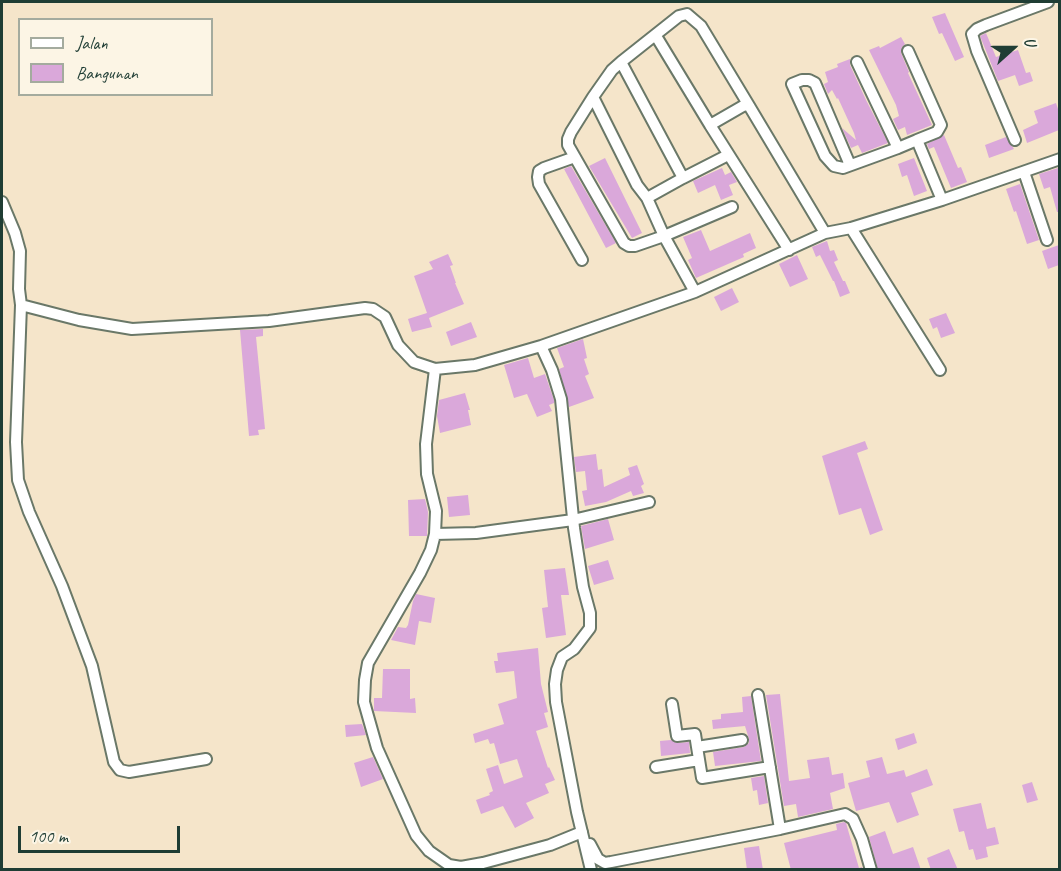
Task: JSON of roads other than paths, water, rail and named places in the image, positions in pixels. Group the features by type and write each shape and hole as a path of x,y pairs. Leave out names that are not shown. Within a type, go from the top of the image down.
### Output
{"street":[{"path":"1015,140 972,34 986,25 1048,2"},
{"path":"732,207 664,236 629,246 624,243 568,145 568,139 592,97 612,70 679,16 687,14 694,18 825,233"},
{"path":"656,36 789,250"},
{"path":"850,165 815,83 802,80 792,84 828,161 837,168 850,165 917,141 937,132 941,125 908,51"},
{"path":"857,62 898,148"},
{"path":"621,63 683,178"},
{"path":"592,97 695,292"},
{"path":"710,125 720,117 748,105"},
{"path":"917,141 942,200"},
{"path":"647,198 728,155"},
{"path":"575,157 544,168 539,171 538,177 539,184 582,260"},
{"path":"21,305 125,329 269,321 365,308 373,309 385,317 398,345 414,362 435,369 475,365 541,346 695,292 825,233 851,228 942,200 1059,159"},
{"path":"1024,172 1047,240"},
{"path":"2,202 20,251 21,305 16,442 18,480 29,512 63,586 92,666 114,762 120,770 129,772 206,759"},
{"path":"851,228 940,370"},
{"path":"541,346 552,370 561,399 582,587 590,613 590,628 574,649 562,657 555,684 556,702 591,870"},
{"path":"435,369 426,444 427,474 436,511 435,534 431,550 420,573 368,663 364,702 377,748 416,835 429,851 449,865 461,867 483,863 550,844 582,832"},
{"path":"435,534 476,533 573,520 649,502"},
{"path":"758,695 780,829"},
{"path":"672,704 677,736 695,734 702,778 770,767"},
{"path":"697,747 742,740"},
{"path":"656,767 699,760"},
{"path":"582,832 588,839 595,856 605,863 780,829 841,813 848,814 853,819 862,839 871,870"}]}
